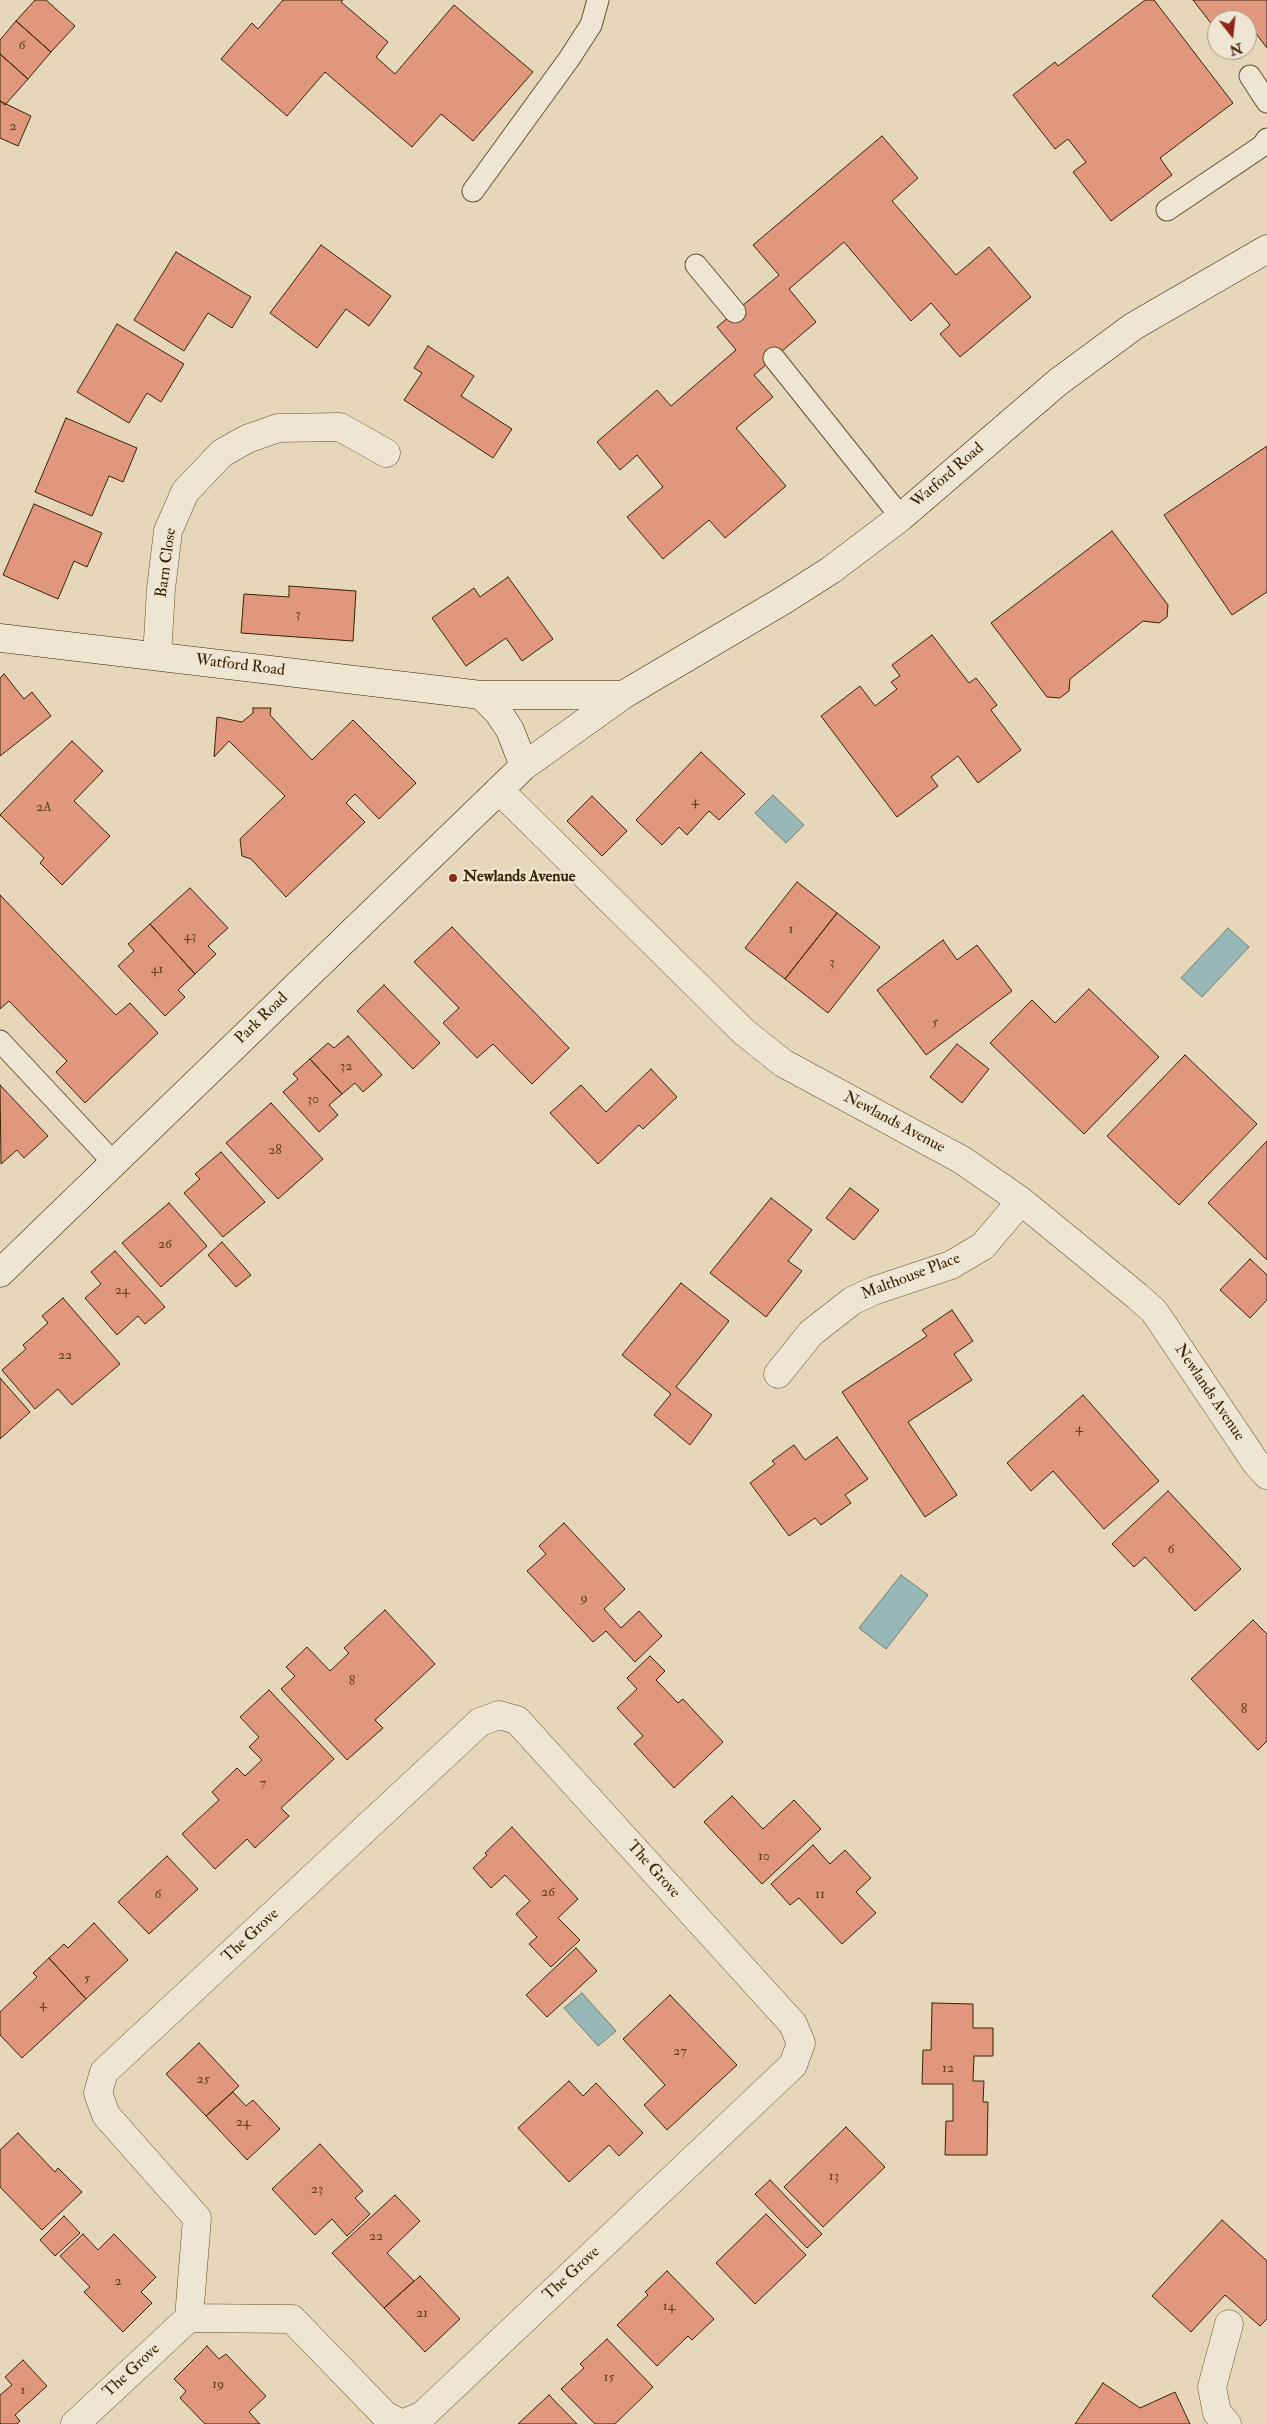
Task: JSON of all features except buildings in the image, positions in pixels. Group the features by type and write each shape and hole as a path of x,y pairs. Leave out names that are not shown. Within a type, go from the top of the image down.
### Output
{"street":[{"name":"Watford Road","path":"524,766 623,695 784,600 831,570 902,517 1058,382 1134,326 1267,248"},
{"name":"Barn Close","path":"157,656 161,589 168,532 185,492 222,453 248,439 278,428 340,427 386,453"},
{"name":"Watford Road","path":"0,638 481,695 623,695"},
{"path":"481,695 498,712 510,730 524,766"},
{"name":"Park Road","path":"0,1273 524,766"},
{"name":"Newlands Avenue","path":"499,790 744,1032 783,1063 962,1160 1021,1200 1154,1312 1256,1463 1267,1475"},
{"name":"Malthouse Place","path":"778,1374 811,1333 852,1301 873,1291 951,1265 983,1246 1021,1200"},
{"name":"The Grove","path":"75,2424 189,2318 197,2218 106,2115 98,2093 104,2072 480,1722 499,1715 517,1720 793,2024 801,2042 792,2065 422,2415 402,2424 385,2415 292,2319 189,2318"},
{"path":"1227,2424 1217,2413 1212,2387 1229,2324"}],"lane":[{"path":"473,191 591,25 598,0"},
{"path":"1250,76 1267,102"},
{"path":"1167,210 1265,146"},
{"path":"696,265 735,312"},
{"path":"774,358 902,517"},
{"path":"0,1041 114,1163"}],"water":[{"path":"773,795 804,825 786,843 755,813"},
{"path":"1228,928 1249,947 1202,997 1181,978"},
{"path":"901,1575 928,1595 886,1649 859,1628"},
{"path":"582,1993 616,2031 598,2046 564,2008"}],"place":[{"name":"Newlands Avenue","path":"453,878"}]}
